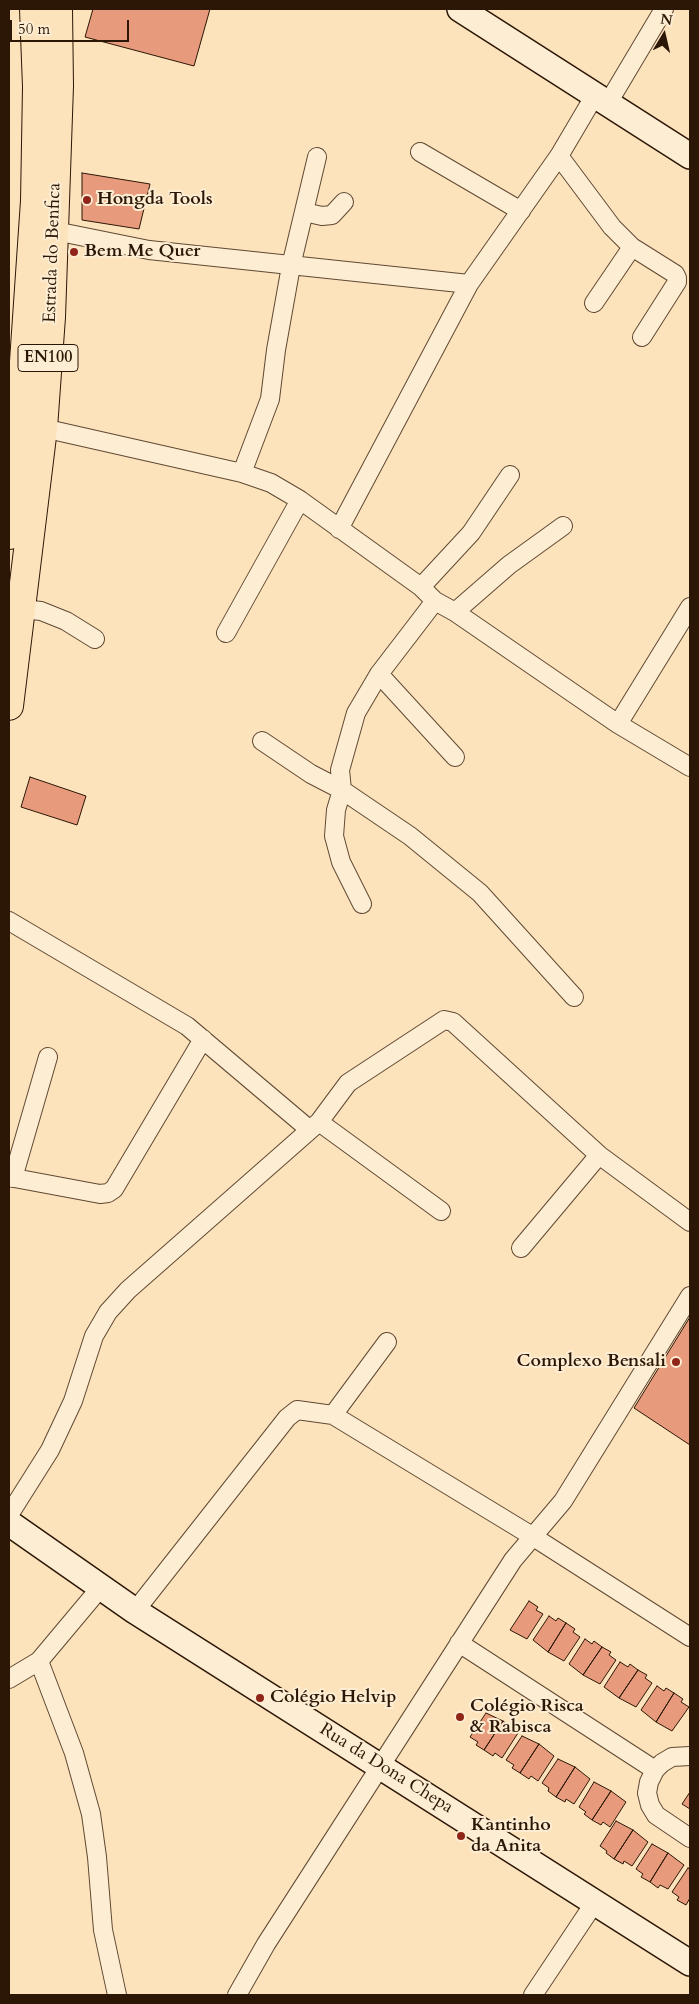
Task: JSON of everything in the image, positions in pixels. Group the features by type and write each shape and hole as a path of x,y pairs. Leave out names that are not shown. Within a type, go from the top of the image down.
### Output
{"highway":[{"name":"Estrada do Benfica","path":"9,535 15,395 35,201 37,87 34,9"},
{"name":"Estrada do Benfica","path":"9,706 43,428 51,318 59,86 58,9"}],"main road":[{"path":"460,9 690,156"},
{"name":"Rua da Dona Chepa","path":"9,1523 135,1611 381,1765 690,1963"}],"street":[{"path":"339,529 469,284 664,9"},
{"path":"420,152 520,211"},
{"path":"242,473 270,399 276,350 291,266 317,156"},
{"path":"559,156 612,227 632,247 675,274 677,278 677,282 642,337"},
{"path":"304,212 322,216 332,215 344,202"},
{"path":"55,231 149,250 469,284"},
{"path":"594,303 632,247"},
{"path":"43,428 242,473 271,483 300,500 421,588 435,601 455,612 618,724 690,767"},
{"path":"421,588 471,533 510,475"},
{"path":"226,633 300,500"},
{"path":"455,612 509,566 563,526"},
{"path":"362,904 341,862 334,836 336,810 342,790 340,770 356,714 379,674 435,601"},
{"path":"618,724 690,607"},
{"path":"22,609 41,611 66,621 95,639"},
{"path":"379,674 455,757"},
{"path":"262,741 311,774 342,790 410,836 480,893 574,997"},
{"path":"9,921 171,1016 315,1126 441,1212"},
{"path":"9,1515 50,1450 73,1401 94,1336 108,1312 128,1290 315,1126 348,1083 444,1020 453,1022 599,1155 690,1222"},
{"path":"48,1057 11,1177 108,1194 114,1188 203,1039"},
{"path":"521,1248 599,1155"},
{"path":"237,1995 266,1944 513,1560 563,1501 690,1296"},
{"path":"333,1416 387,1342"},
{"path":"135,1611 287,1418 297,1410 333,1416 532,1536 690,1637"},
{"path":"9,1679 39,1661 101,1587"},
{"path":"459,1644 655,1770"},
{"path":"39,1661 74,1753 90,1814 97,1857 103,1930 117,1995"},
{"path":"690,1756 672,1757 662,1762 655,1770 649,1782 648,1793 650,1805 656,1815 690,1838"},
{"path":"533,1995 595,1902"}],"building":[{"path":"93,9 210,9 194,66 85,37"},
{"path":"82,173 150,184 139,229 82,220"},
{"path":"30,777 86,796 77,825 21,807"},
{"name":"Complexo Bensali","path":"690,1317 690,1445 634,1408"},
{"path":"529,1601 538,1607 536,1610 543,1614 527,1639 510,1630"},
{"path":"549,1616 556,1621 558,1618 566,1623 548,1652 533,1640"},
{"path":"566,1623 575,1629 573,1632 580,1637 564,1661 548,1652"},
{"path":"585,1639 592,1644 594,1641 602,1647 583,1675 569,1664"},
{"path":"602,1647 611,1652 609,1655 616,1660 600,1684 583,1675"},
{"path":"620,1662 628,1667 630,1664 638,1670 619,1698 604,1687"},
{"path":"638,1670 647,1675 645,1678 652,1683 636,1707 619,1698"},
{"path":"657,1686 664,1691 666,1688 674,1693 656,1722 641,1710"},
{"path":"674,1693 683,1699 681,1702 689,1707 672,1731 656,1722"},
{"path":"486,1713 503,1721 484,1750 476,1745 478,1742 470,1737"},
{"path":"503,1721 518,1733 502,1758 495,1753 493,1756 484,1750"},
{"path":"522,1736 539,1744 520,1773 512,1768 514,1765 506,1760"},
{"path":"539,1744 554,1756 538,1781 531,1776 529,1779 520,1773"},
{"path":"558,1759 575,1767 556,1797 542,1783"},
{"path":"575,1767 590,1779 574,1804 566,1799 565,1802 556,1797"},
{"path":"594,1782 611,1791 592,1820 579,1807"},
{"path":"611,1791 626,1802 610,1827 603,1822 601,1825 592,1820"},
{"path":"690,1792 690,1809 682,1804"},
{"path":"616,1821 633,1830 614,1859 600,1846"},
{"path":"633,1830 648,1842 632,1866 624,1861 623,1864 614,1859"},
{"path":"652,1844 668,1853 650,1882 641,1877 643,1874 636,1869"},
{"path":"668,1853 684,1865 668,1889 660,1885 658,1888 650,1882"},
{"path":"688,1868 690,1869 690,1898 686,1905 677,1900 679,1897 672,1892"}],"place":[{"name":"Hongda Tools","path":"87,200"},
{"name":"Bem Me Quer","path":"74,252"},
{"name":"Complexo Bensali","path":"676,1362"},
{"name":"Colégio Helvip","path":"260,1698"},
{"name":"Colégio Risca & Rabisca","path":"460,1717"},
{"name":"Kantinho da Anita","path":"461,1836"}]}
